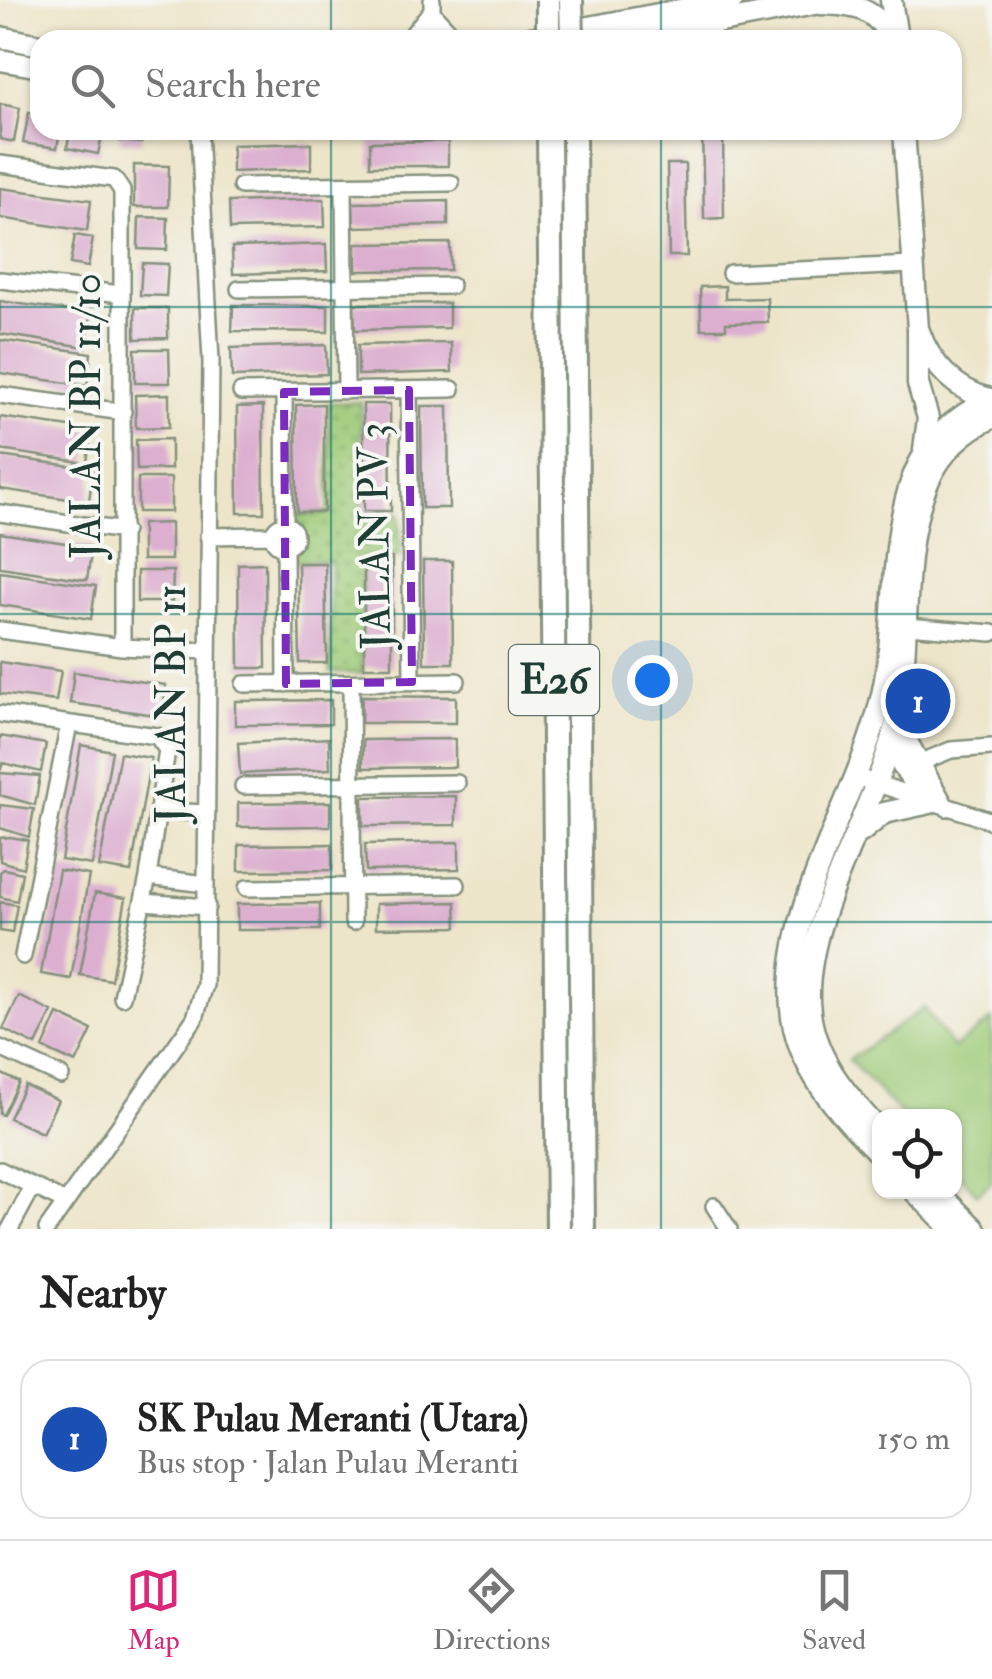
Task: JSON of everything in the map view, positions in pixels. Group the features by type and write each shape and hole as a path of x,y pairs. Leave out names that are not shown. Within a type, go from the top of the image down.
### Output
{"highway":[{"path":"548,0 548,30"},
{"path":"571,0 572,30"},
{"name":"E26","path":"549,140 558,1229"},
{"name":"E26","path":"574,140 583,1229"}],"main road":[{"path":"573,30 732,0"},
{"path":"891,0 893,30"},
{"path":"680,30 826,2 857,6 872,13 886,30"},
{"path":"417,30 431,8 447,30"},
{"path":"0,37 30,42"},
{"path":"0,60 30,65"},
{"path":"872,1122 834,1079 820,1053 809,1004 817,944 854,840 866,781 883,691 898,540 922,457 928,418 918,384 905,140"},
{"path":"918,329 926,350 948,377 991,405"},
{"path":"922,457 950,422 991,405"},
{"path":"939,806 902,765 899,720 914,540 929,480 944,454 991,405"},
{"path":"872,1146 819,1087 804,1061 790,1003 796,941 866,781 899,720"},
{"path":"854,840 884,813 939,806"},
{"path":"922,1199 952,1229"},
{"path":"945,1199 975,1229"}],"street":[{"name":"JALAN BP 11","path":"47,1229 195,1018 207,975 211,361 200,140"},
{"name":"JALAN BP 11/10","path":"0,164 120,184 122,647"},
{"path":"241,186 451,183"},
{"path":"344,185 346,391"},
{"path":"730,273 914,265"},
{"path":"0,280 121,294"},
{"path":"240,289 451,286"},
{"path":"241,392 452,389"},
{"name":"JALAN PV 3","path":"409,390 412,682"},
{"path":"279,530 284,392"},
{"path":"0,395 123,412"},
{"path":"0,513 124,532"},
{"path":"208,536 279,530 295,538 285,548 286,684"},
{"path":"908,626 992,633"},
{"path":"0,630 122,647 207,651"},
{"path":"244,684 456,681"},
{"path":"351,682 353,922"},
{"path":"0,714 157,736 167,750 144,902 122,997"},
{"path":"899,720 939,806"},
{"path":"23,956 69,724"},
{"path":"919,763 951,750 992,747"},
{"path":"866,781 992,821"},
{"path":"243,786 457,782"},
{"path":"160,811 207,813"},
{"path":"148,877 206,884"},
{"path":"247,888 456,886"},
{"path":"144,902 207,908"},
{"path":"0,1048 61,1076"},
{"path":"0,1170 65,1202"},
{"path":"10,1229 33,1186"},
{"path":"714,1206 729,1229"}],"highlighted area":[{"path":"409,390 412,682 286,684 284,392"}],"green space":[{"path":"361,402 362,512 399,513 401,556 362,558 362,674 330,672 331,561 295,562 302,531 293,515 329,513 329,403"},
{"path":"924,1008 953,1048 992,1020 992,1182 977,1194 962,1178 962,1109 896,1109 849,1060"}],"building":[{"path":"0,104 20,108 14,142 0,139"},
{"path":"29,112 30,140 58,140 57,148 23,143"},
{"path":"68,140 101,140 98,154 67,148"},
{"path":"702,140 723,140 724,218 704,219"},
{"path":"448,141 448,166 370,166 370,142"},
{"path":"311,143 311,169 232,172 232,145"},
{"path":"667,164 685,164 687,256 669,256"},
{"path":"134,165 169,166 168,207 134,207"},
{"path":"0,188 91,200 87,231 0,218"},
{"path":"324,199 325,227 230,229 229,202"},
{"path":"448,201 448,225 354,227 353,203"},
{"path":"139,217 168,218 167,250 138,249"},
{"path":"75,235 93,238 88,267 70,264"},
{"path":"450,243 450,270 356,271 356,244"},
{"path":"326,244 327,271 233,274 232,247"},
{"path":"142,263 168,264 166,296 140,295"},
{"path":"725,286 725,299 767,298 768,322 726,323 726,329 701,329 700,287"},
{"path":"0,301 91,314 86,347 0,334"},
{"path":"449,303 449,328 355,330 354,304"},
{"path":"233,305 328,306 328,332 232,331"},
{"path":"135,308 168,308 168,338 135,339"},
{"path":"0,340 91,353 87,386 0,373"},
{"path":"451,343 452,372 358,375 358,345"},
{"path":"326,345 327,374 232,377 231,348"},
{"path":"135,349 169,349 170,383 135,383"},
{"path":"169,394 169,427 136,428 135,395"},
{"path":"324,404 324,512 297,512 296,405"},
{"path":"363,404 390,404 391,511 364,511"},
{"path":"263,406 264,513 238,513 237,407"},
{"path":"421,406 448,406 449,508 422,508"},
{"path":"0,417 91,430 87,463 0,450"},
{"path":"171,439 171,469 137,470 136,440"},
{"path":"0,456 93,469 89,502 0,489"},
{"path":"138,478 171,478 171,512 138,512"},
{"path":"171,523 171,560 142,560 142,524"},
{"path":"0,533 92,547 87,580 0,567"},
{"path":"392,558 392,667 364,667 364,559"},
{"path":"423,561 452,561 453,663 424,663"},
{"path":"265,563 266,668 239,668 238,564"},
{"path":"298,563 325,563 327,663 300,663"},
{"path":"137,571 173,571 172,602 137,602"},
{"path":"0,572 96,586 91,619 0,605"},
{"path":"0,662 61,671 56,701 0,694"},
{"path":"74,672 166,685 162,716 70,703"},
{"path":"362,696 456,697 456,723 361,723"},
{"path":"331,700 331,724 235,725 235,701"},
{"path":"0,736 46,744 41,772 3,763 0,771"},
{"path":"329,738 330,769 240,774 238,743"},
{"path":"455,739 455,767 363,768 363,740"},
{"path":"81,745 112,751 92,865 61,860"},
{"path":"120,753 151,758 131,872 99,867"},
{"path":"0,773 40,776 35,805 0,795"},
{"path":"456,796 456,825 363,826 363,797"},
{"path":"330,802 330,826 238,827 238,803"},
{"path":"0,805 34,809 29,837 0,828"},
{"path":"0,838 28,840 23,868 0,861"},
{"path":"459,842 459,869 366,871 365,844"},
{"path":"332,844 332,870 239,871 239,845"},
{"path":"4,869 22,873 17,901 0,897 0,872"},
{"path":"59,870 89,875 71,979 41,974"},
{"path":"95,893 126,898 111,980 80,975"},
{"path":"0,902 17,905 12,933 0,931"},
{"path":"456,902 457,927 376,928 376,904"},
{"path":"320,903 320,930 237,930 237,904"},
{"path":"19,996 52,1012 36,1045 3,1029"},
{"path":"58,1014 92,1030 76,1063 43,1048"},
{"path":"0,1073 19,1082 3,1115 0,1114"},
{"path":"25,1085 58,1100 42,1133 9,1118"}],"place":[{"name":"SK Pulau Meranti (Utara)","path":"918,701"}]}
